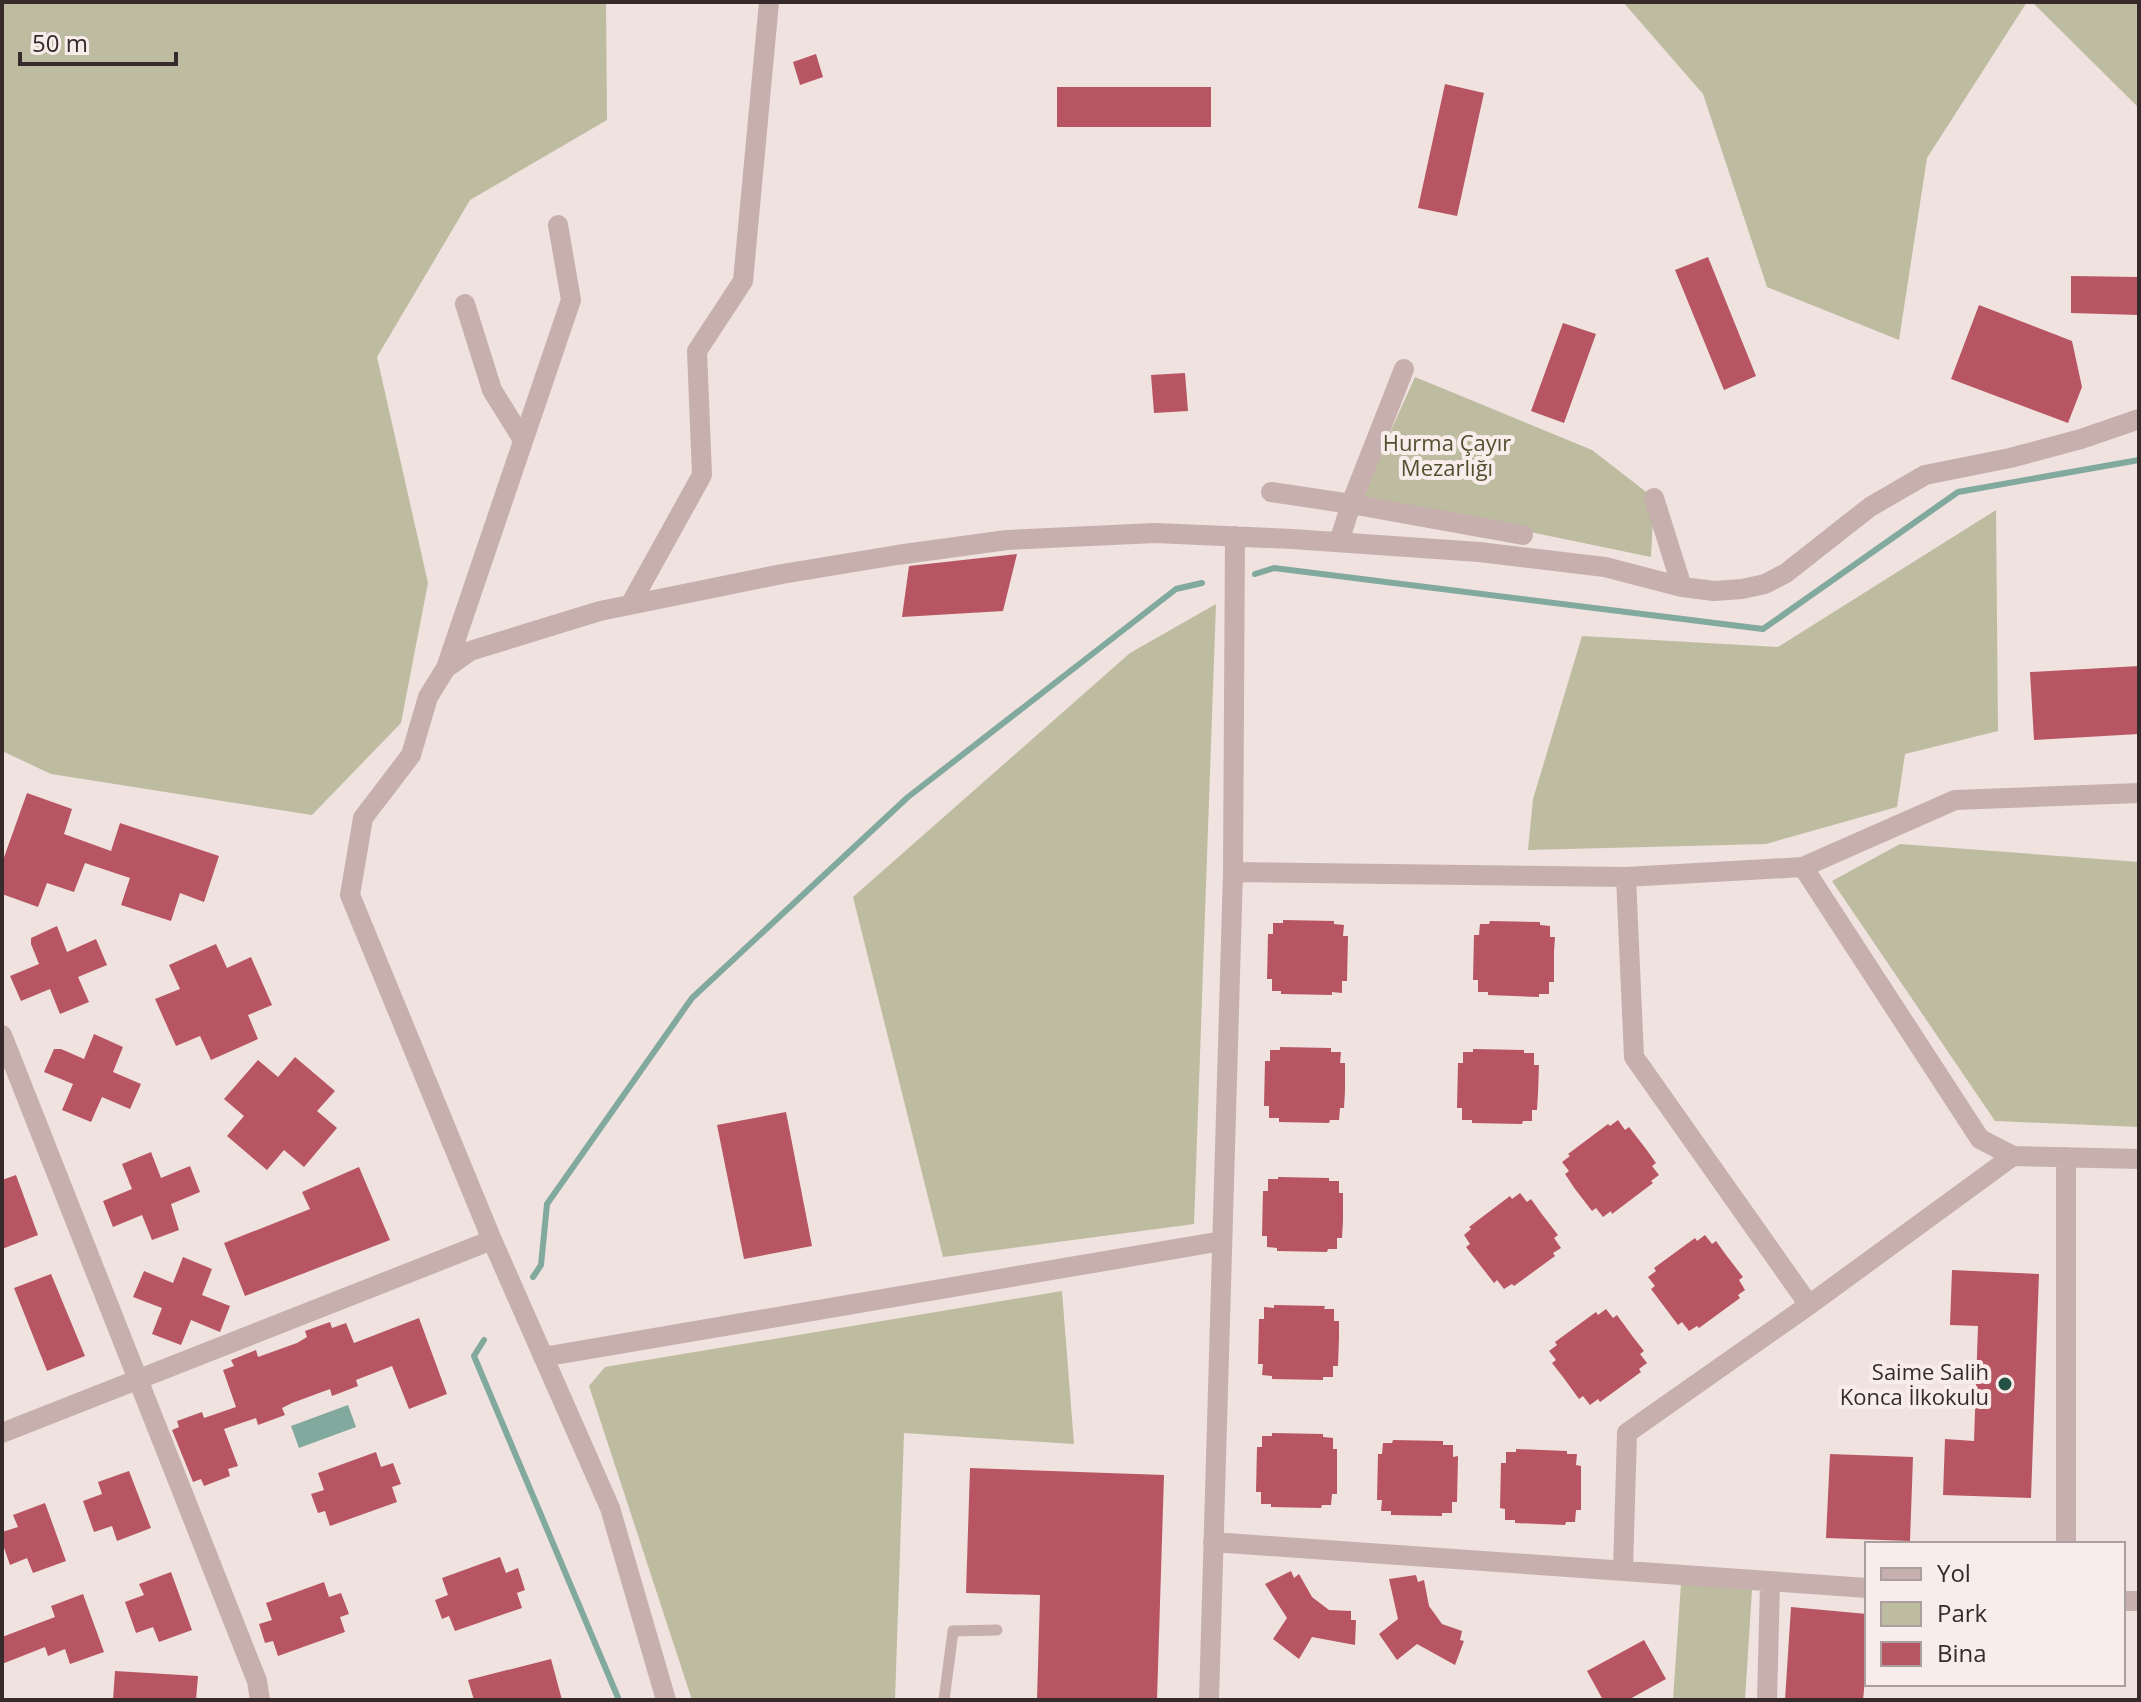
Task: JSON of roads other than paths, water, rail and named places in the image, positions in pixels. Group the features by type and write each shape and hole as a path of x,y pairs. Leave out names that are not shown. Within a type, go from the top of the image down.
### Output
{"street":[{"path":"630,605 702,475 697,351 743,281 769,2"},
{"path":"558,225 571,300 446,668 428,697 411,755 363,818 350,895 492,1240 610,1508 666,1700"},
{"path":"465,304 492,390 523,440"},
{"path":"1339,542 1404,369"},
{"path":"446,668 482,646 600,611 782,574 1007,540 1155,533 1339,542 1479,552 1605,567 1682,587 1714,591 1742,589 1765,584 1786,573 1870,507 1925,475 2024,454 2139,419"},
{"path":"1271,492 1523,535"},
{"path":"1654,498 1682,587"},
{"path":"1209,1700 1233,872 1235,536"},
{"path":"1233,872 1626,877 1803,867 1955,800 2139,793"},
{"path":"1803,867 1980,1139 2013,1156 2139,1159"},
{"path":"1626,877 1634,1057 1809,1305"},
{"path":"2,1035 257,1681 260,1700"},
{"path":"1623,1570 1627,1433 2013,1156"},
{"path":"2066,1157 2066,1542"},
{"path":"2,1433 492,1240"},
{"path":"543,1357 1222,1241"},
{"path":"1213,1542 1865,1588"},
{"path":"1767,1700 1770,1583"}],"lane":[{"path":"944,1700 953,1631 997,1630"}],"waterway":[{"path":"1255,574 1274,568 1763,629 1958,492 2139,460"},
{"path":"533,1277 541,1265 547,1204 692,998 908,797 1176,589 1202,583"},
{"path":"484,1340 474,1356 619,1700"}],"place":[{"name":"Saime Salih Konca İlkokulu","path":"2005,1384"}],"park label":[{"name":"Hurma Çayır Mezarlığı","path":"1447,454"}]}
